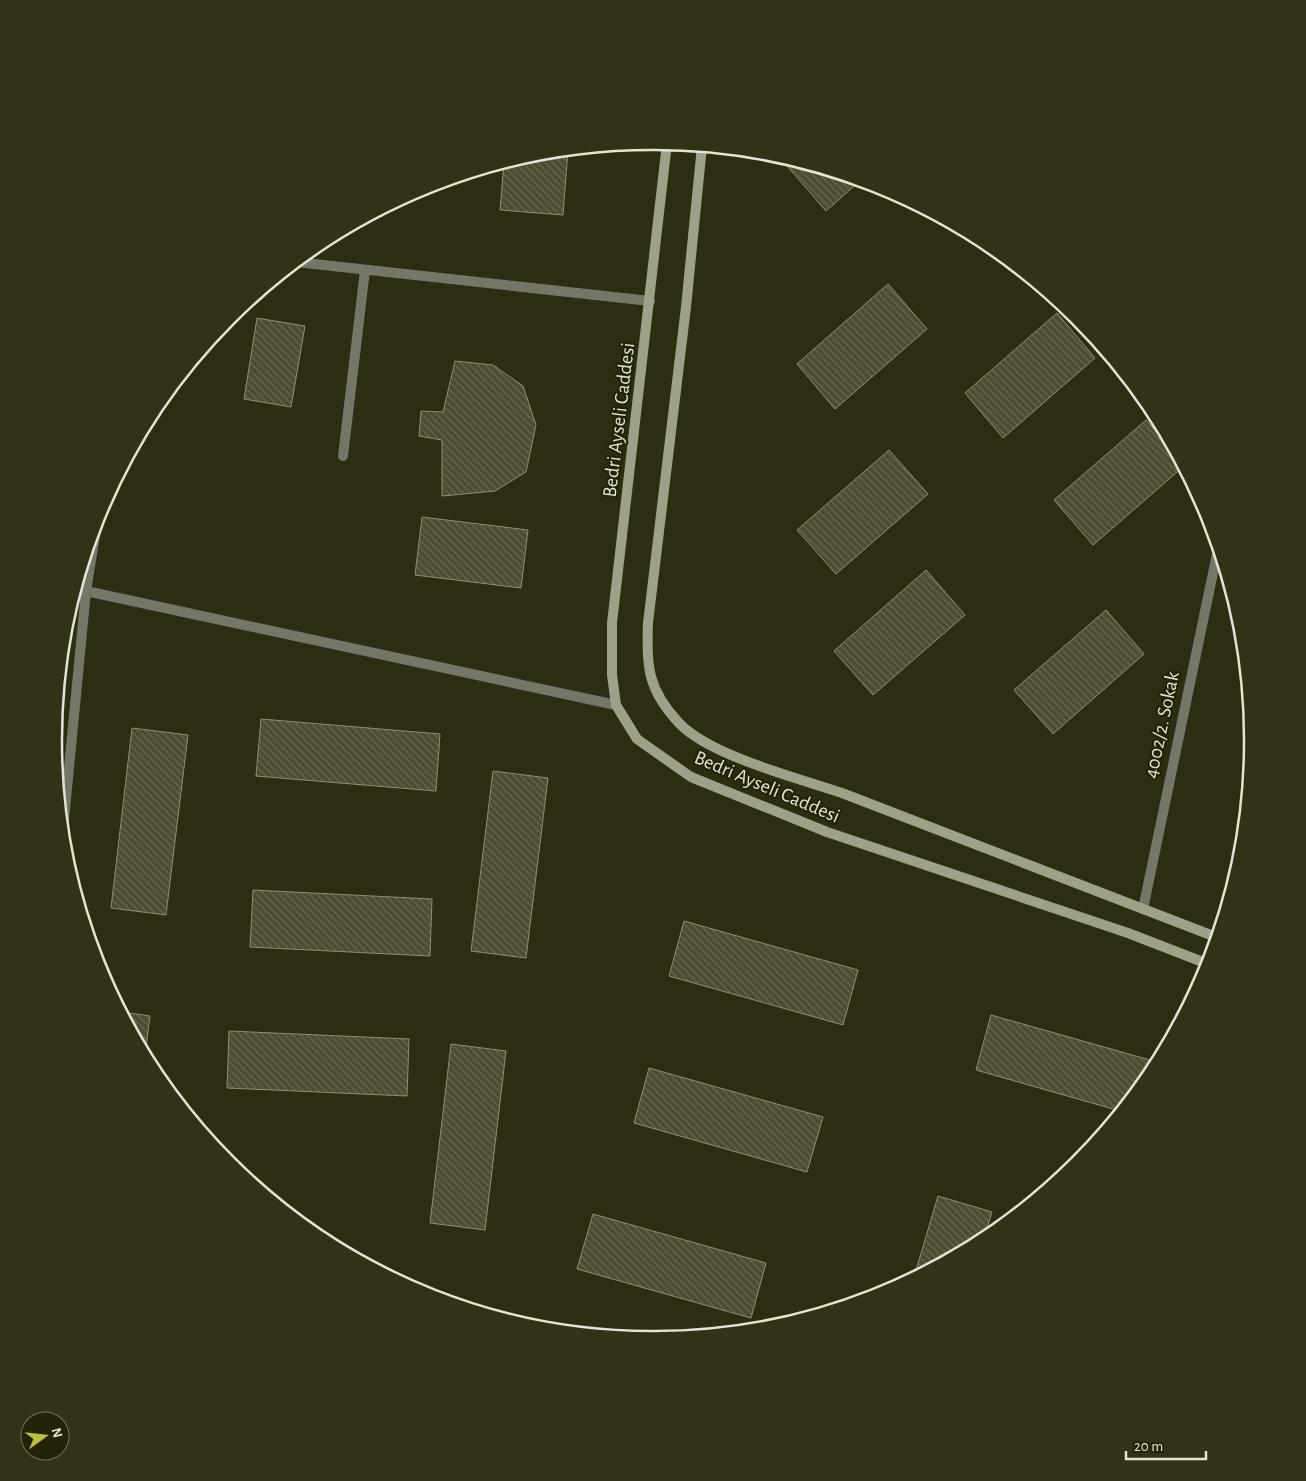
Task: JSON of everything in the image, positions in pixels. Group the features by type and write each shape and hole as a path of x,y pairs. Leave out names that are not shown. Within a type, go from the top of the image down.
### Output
{"main road":[{"name":"Bedri Ayseli Caddesi","path":"666,150 612,623 612,675 616,705 637,739 691,777 827,832 1119,930 1201,961"},
{"name":"Bedri Ayseli Caddesi","path":"701,152 686,307 648,623 646,654 654,691 680,725 720,751 842,794 1210,936"}],"street":[{"path":"306,263 650,301"},
{"path":"343,456 365,270"},
{"name":"4002/2. Sokak","path":"1143,910 1215,562"},
{"path":"66,794 89,567"},
{"path":"86,591 616,705"}],"building":[{"path":"568,156 563,215 500,210 503,169"},
{"path":"787,166 806,170 855,186 826,211"},
{"path":"888,284 927,329 835,409 797,364"},
{"path":"1057,313 1095,358 1003,438 965,393"},
{"path":"257,318 305,326 291,407 244,399"},
{"path":"455,361 493,365 523,386 536,425 526,472 495,491 442,496 442,440 419,436 421,411 443,412"},
{"path":"1146,420 1156,431 1178,471 1093,545 1054,500"},
{"path":"889,450 928,494 836,574 797,530"},
{"path":"422,517 528,530 521,588 415,575"},
{"path":"926,570 965,615 873,695 834,651"},
{"path":"1106,610 1144,654 1053,734 1014,690"},
{"path":"261,719 440,734 436,791 256,776"},
{"path":"132,728 188,735 166,915 111,908"},
{"path":"493,771 548,778 526,958 471,951"},
{"path":"253,890 432,899 430,956 250,947"},
{"path":"684,921 858,970 843,1025 669,976"},
{"path":"129,1013 150,1016 146,1043"},
{"path":"991,1015 1150,1060 1114,1109 976,1070"},
{"path":"229,1031 409,1039 407,1096 227,1088"},
{"path":"451,1044 506,1051 485,1230 430,1223"},
{"path":"649,1068 823,1117 807,1172 634,1123"},
{"path":"938,1196 992,1212 987,1227 948,1252 916,1269"},
{"path":"593,1214 766,1263 751,1318 577,1269"}]}
